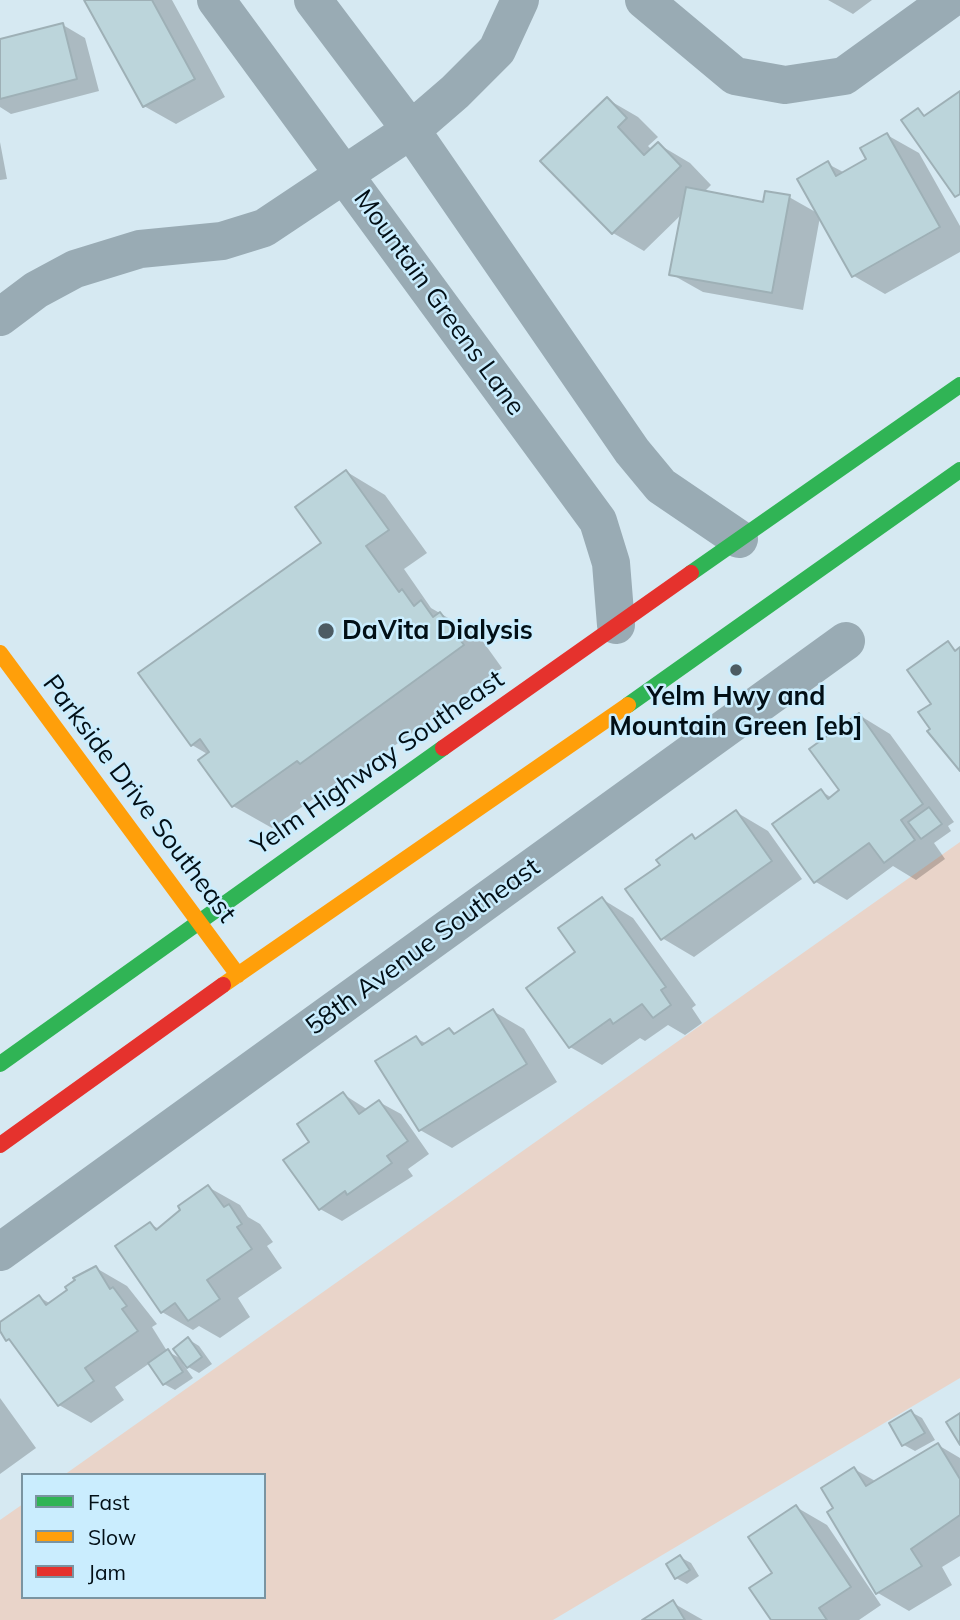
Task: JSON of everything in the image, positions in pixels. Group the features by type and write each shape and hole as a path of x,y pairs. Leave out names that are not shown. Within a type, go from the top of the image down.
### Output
{"main road":[{"name":"Yelm Highway Southeast","path":"0,1065 198,921 960,385"},
{"path":"0,1145 238,975 563,752 960,470"},
{"name":"Parkside Drive Southeast","path":"0,653 238,975"}],"street":[{"name":"Mountain Greens Lane","path":"216,0 598,521 611,563 616,625"},
{"path":"313,0 411,130 632,451 661,486 739,538"},
{"path":"0,317 36,290 75,270 139,249 222,241 264,228 411,130 497,50 520,0"},
{"path":"644,0 735,76 785,85 844,76 948,0"},
{"name":"58th Avenue Southeast","path":"0,1252 846,641"}],"shaded area":[{"path":"960,842 960,1378 553,1620 0,1620 0,1520 21,1505 21,1599 266,1599 266,1473 67,1473"}],"building":[{"path":"84,0 152,0 195,79 143,107"},
{"path":"63,23 77,79 0,99 0,39"},
{"path":"960,91 960,194 955,197 901,120 918,108 924,116"},
{"path":"607,97 627,118 618,127 644,155 658,142 681,166 612,234 540,161"},
{"path":"887,133 940,227 852,277 797,179 828,161 836,176 866,159 860,148"},
{"path":"686,187 763,202 765,191 790,195 772,293 669,275"},
{"name":"DaVita Dialysis","path":"346,470 389,530 366,546 399,592 402,589 414,606 421,600 433,617 440,612 464,645 300,764 297,761 232,807 198,760 209,752 200,739 191,746 138,673 321,543 295,507"},
{"path":"948,641 955,651 960,647 960,771 927,731 930,729 918,712 931,704 907,670"},
{"path":"859,713 923,804 901,820 915,840 884,863 869,843 814,883 772,824 821,789 828,799 839,790 809,749"},
{"path":"929,807 942,824 921,839 908,822"},
{"path":"736,810 772,861 661,940 625,889 660,865 656,860 692,834 695,839"},
{"path":"602,897 666,987 661,990 671,1005 653,1018 642,1004 613,1024 610,1019 569,1048 526,988 575,952 558,928"},
{"path":"493,1009 527,1064 419,1131 375,1061 416,1036 422,1045 449,1028 454,1034"},
{"path":"343,1092 359,1114 379,1100 408,1141 387,1156 392,1163 347,1195 345,1191 319,1210 283,1160 309,1142 297,1124"},
{"path":"208,1185 224,1207 229,1204 242,1224 237,1227 252,1249 207,1280 220,1299 188,1321 175,1303 161,1313 115,1246 150,1222 156,1230 180,1210 178,1206"},
{"path":"96,1266 110,1289 113,1287 127,1306 122,1309 138,1331 85,1368 94,1381 58,1406 9,1339 6,1341 0,1331 0,1322 39,1295 46,1305 67,1290 65,1287 75,1280 73,1278"},
{"path":"188,1337 202,1357 187,1368 173,1349"},
{"path":"168,1349 183,1372 163,1385 148,1363"},
{"path":"911,1410 925,1433 902,1446 889,1423"},
{"path":"960,1413 960,1445 946,1422"},
{"path":"938,1443 960,1479 960,1515 911,1549 922,1566 876,1594 827,1512 833,1508 821,1488 854,1467 866,1486"},
{"path":"796,1505 851,1587 819,1608 827,1620 771,1620 749,1588 772,1573 748,1537"},
{"path":"680,1555 690,1570 675,1579 666,1564"},
{"path":"673,1600 685,1620 642,1620"}],"traffic: fast":[{"path":"691,573 960,385"},
{"path":"628,705 960,470"},
{"path":"0,1064 443,748"}],"traffic: slow":[{"path":"0,653 238,975"},
{"path":"223,985 628,705"}],"traffic: jam":[{"path":"443,748 691,573"},
{"path":"0,1145 223,985"}],"place":[{"name":"DaVita Dialysis","path":"326,631"},
{"name":"Yelm Hwy and Mountain Green [eb]","path":"736,670"}]}
